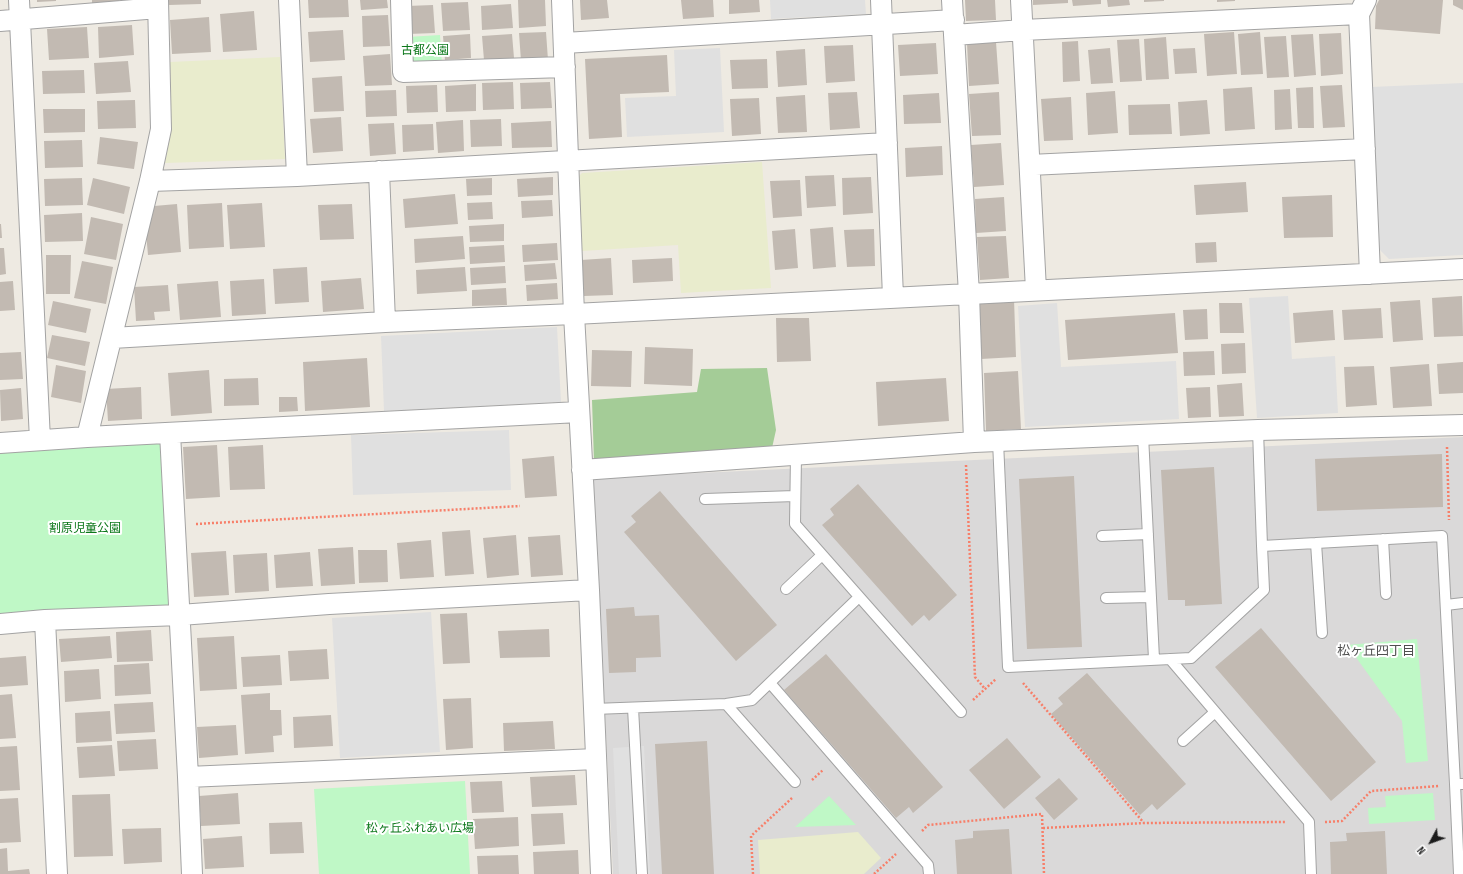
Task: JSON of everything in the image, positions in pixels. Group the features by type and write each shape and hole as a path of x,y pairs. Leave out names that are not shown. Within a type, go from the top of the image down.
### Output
{"street":[{"path":"19,0 40,440"},
{"path":"289,0 297,176"},
{"path":"401,0 403,72 565,66"},
{"path":"562,0 574,314 589,590 601,874"},
{"path":"881,0 893,297"},
{"path":"952,0 968,294 969,442"},
{"path":"1021,0 1036,290"},
{"path":"0,21 158,4 161,129 150,181 87,437"},
{"path":"564,43 882,24 1023,30 1362,7 1365,149 1370,274"},
{"path":"150,181 297,176 887,143"},
{"path":"1030,165 1365,149"},
{"path":"379,171 385,322"},
{"path":"112,338 385,322 574,314 1463,269"},
{"path":"0,443 87,437 579,412"},
{"path":"582,470 969,442 1258,430 1454,425"},
{"path":"170,433 192,874"},
{"path":"0,624 45,620 180,615 329,604 589,590"},
{"path":"45,620 57,874"},
{"path":"188,777 596,759"}],"lane":[{"path":"998,441 1008,667 1191,658 1264,590 1258,430"},
{"path":"1143,435 1154,659"},
{"path":"796,455 795,524 960,712"},
{"path":"705,499 795,496"},
{"path":"1102,536 1148,534"},
{"path":"1262,546 1442,536 1459,784 1459,874"},
{"path":"1383,539 1386,594"},
{"path":"1316,542 1322,633"},
{"path":"786,589 822,555"},
{"path":"594,709 726,704 752,700 859,597"},
{"path":"1106,598 1151,597"},
{"path":"1446,605 1463,603"},
{"path":"1170,659 1309,822 1311,874"},
{"path":"770,682 928,865 929,874"},
{"path":"726,704 795,782"},
{"path":"633,708 642,874"},
{"path":"1183,741 1215,712"}],"path":[{"path":"1442,536 1450,528 1454,425"},
{"path":"969,442 975,677 985,688"},
{"path":"175,525 520,506"},
{"path":"960,712 1008,667 1145,823"},
{"path":"807,784 835,758"},
{"path":"1042,828 1145,823 1342,821 1371,791 1459,784"},
{"path":"753,874 751,836 796,794"},
{"path":"874,874 928,825 1042,814 1044,874"}],"shaded area":[{"path":"770,0 865,0 866,14 771,19"},
{"path":"720,48 724,132 627,137 625,98 676,96 674,50"},
{"path":"1463,83 1463,255 1389,259 1377,247 1371,87"},
{"path":"1288,296 1292,359 1335,356 1338,413 1257,418 1249,298"},
{"path":"1057,303 1061,367 1176,361 1179,419 1025,427 1018,306"},
{"path":"557,327 561,402 384,411 381,336"},
{"path":"509,430 511,490 353,495 351,435"},
{"path":"1463,437 1463,874 613,874 593,478"},
{"path":"431,612 440,752 340,758 332,618"},
{"path":"644,746 650,874 619,874 613,748"}],"green space":[{"name":"古都公園","path":"440,35 442,65 409,67 407,37"},
{"path":"280,57 285,159 165,163 171,131 170,62"},
{"path":"762,162 771,288 681,293 678,245 582,251 577,178 582,173"},
{"path":"767,368 776,430 772,448 594,462 592,400 697,392 701,369"},
{"name":"割原児童公園","path":"166,440 174,606 0,618 0,451"},
{"path":"1417,639 1428,761 1406,763 1402,721 1347,645"},
{"name":"松ヶ丘ふれあい広場","path":"465,781 470,874 319,874 314,789"},
{"path":"1433,793 1435,820 1369,824 1368,808 1386,807 1385,796"},
{"path":"829,796 856,825 795,827"},
{"path":"858,832 881,858 864,874 760,874 758,840"}],"building":[{"path":"37,0 56,0 56,1 37,2"},
{"path":"92,0 119,0 119,2 92,4"},
{"path":"169,0 201,0 201,4 169,5"},
{"path":"308,0 348,0 349,17 309,18"},
{"path":"360,0 387,0 388,8 361,10"},
{"path":"518,0 545,0 546,26 519,28"},
{"path":"580,0 607,0 609,18 581,20"},
{"path":"681,0 713,0 714,17 683,19"},
{"path":"729,0 759,0 760,12 729,14"},
{"path":"965,0 995,0 996,20 966,21"},
{"path":"1033,0 1068,0 1068,3 1033,5"},
{"path":"1072,0 1101,0 1101,4 1073,6"},
{"path":"1107,0 1129,0 1130,5 1108,7"},
{"path":"1144,0 1164,0 1164,1 1144,2"},
{"path":"1217,0 1235,0 1235,1 1217,2"},
{"path":"1379,0 1443,0 1440,34 1375,29 1376,6"},
{"path":"1453,0 1463,0 1463,10 1453,5"},
{"path":"468,2 470,30 443,31 441,3"},
{"path":"511,4 513,28 482,30 481,6"},
{"path":"433,5 435,33 408,34 407,6"},
{"path":"254,11 257,50 223,52 220,14"},
{"path":"388,15 390,46 363,47 362,16"},
{"path":"209,17 211,52 172,54 170,20"},
{"path":"132,25 134,55 99,58 98,27"},
{"path":"87,27 89,58 49,60 47,29"},
{"path":"343,30 345,60 310,62 308,32"},
{"path":"546,32 548,60 521,61 519,33"},
{"path":"1234,32 1237,74 1207,76 1204,34"},
{"path":"1260,32 1263,74 1241,75 1238,34"},
{"path":"1341,33 1343,74 1321,76 1319,34"},
{"path":"470,34 471,58 445,60 443,36"},
{"path":"512,34 514,58 484,60 482,36"},
{"path":"1313,34 1316,75 1294,77 1291,35"},
{"path":"1286,36 1289,77 1267,78 1264,37"},
{"path":"1166,37 1169,79 1146,80 1144,39"},
{"path":"1139,39 1142,81 1120,82 1117,40"},
{"path":"1078,41 1080,81 1063,82 1062,42"},
{"path":"996,42 999,84 969,86 967,43"},
{"path":"936,43 938,74 900,76 898,45"},
{"path":"853,45 855,81 826,83 824,46"},
{"path":"1110,48 1113,83 1091,84 1088,50"},
{"path":"1195,48 1197,73 1175,74 1173,49"},
{"path":"805,49 807,85 778,87 776,51"},
{"path":"390,54 392,85 365,86 363,56"},
{"path":"667,55 669,92 620,94 622,137 589,139 585,59"},
{"path":"767,59 768,88 732,89 730,60"},
{"path":"128,61 131,92 96,94 94,63"},
{"path":"84,70 85,93 43,94 42,71"},
{"path":"342,76 344,111 314,112 312,78"},
{"path":"513,82 514,109 483,110 482,83"},
{"path":"550,82 552,108 521,109 520,83"},
{"path":"476,84 476,111 446,112 445,86"},
{"path":"437,85 438,112 407,113 406,86"},
{"path":"1342,85 1345,127 1323,128 1320,86"},
{"path":"1252,87 1255,129 1225,131 1223,89"},
{"path":"1313,87 1314,128 1298,128 1296,88"},
{"path":"1290,89 1292,129 1275,130 1274,90"},
{"path":"396,90 397,116 366,117 365,91"},
{"path":"1115,91 1118,133 1088,135 1086,93"},
{"path":"857,92 860,128 830,130 828,93"},
{"path":"999,92 1001,135 972,136 969,94"},
{"path":"939,93 941,123 904,124 903,95"},
{"path":"805,95 807,132 778,133 776,97"},
{"path":"1071,97 1073,140 1044,141 1041,99"},
{"path":"759,98 761,134 732,136 730,99"},
{"path":"135,100 136,128 98,129 97,101"},
{"path":"1207,100 1210,134 1180,136 1178,102"},
{"path":"1170,104 1172,134 1129,135 1128,105"},
{"path":"43,109 85,109 85,132 44,133"},
{"path":"341,117 343,151 313,153 310,119"},
{"path":"501,119 502,146 471,147 470,120"},
{"path":"463,120 464,151 438,153 436,122"},
{"path":"551,121 552,147 512,148 511,123"},
{"path":"394,123 396,154 370,156 368,124"},
{"path":"433,124 434,150 403,152 402,125"},
{"path":"100,137 138,142 134,169 97,164"},
{"path":"82,140 83,167 45,168 44,141"},
{"path":"1001,143 1004,185 974,187 971,145"},
{"path":"942,146 943,175 906,177 905,148"},
{"path":"834,175 836,206 807,208 805,176"},
{"path":"553,177 553,195 518,197 517,179"},
{"path":"871,177 873,213 843,215 842,178"},
{"path":"82,178 83,205 45,206 44,179"},
{"path":"93,178 130,187 124,214 87,205"},
{"path":"492,178 492,195 467,196 466,179"},
{"path":"800,180 802,216 773,218 770,181"},
{"path":"1246,182 1248,212 1196,215 1194,185"},
{"path":"455,194 458,224 405,228 403,199"},
{"path":"1332,195 1333,237 1284,238 1282,197"},
{"path":"1004,197 1006,231 976,233 975,199"},
{"path":"552,200 553,216 522,218 521,201"},
{"path":"492,202 493,219 468,220 467,203"},
{"path":"222,203 224,247 189,249 187,205"},
{"path":"262,203 265,247 230,249 227,205"},
{"path":"177,204 181,252 148,255 146,233 154,206"},
{"path":"352,204 354,239 320,240 318,205"},
{"path":"82,213 83,241 45,242 44,215"},
{"path":"91,217 123,224 116,260 84,254"},
{"path":"1,224 2,238 0,238"},
{"path":"504,224 504,241 470,242 469,226"},
{"path":"833,227 836,267 813,269 810,229"},
{"path":"795,229 798,268 775,270 772,231"},
{"path":"874,229 875,266 847,267 844,230"},
{"path":"463,236 465,259 415,263 414,239"},
{"path":"1006,236 1009,278 980,280 977,237"},
{"path":"1216,242 1217,262 1196,263 1195,243"},
{"path":"557,243 558,260 523,262 522,245"},
{"path":"504,245 505,262 470,264 469,247"},
{"path":"0,248 4,248 6,274 0,275"},
{"path":"46,255 71,255 70,294 46,294"},
{"path":"611,258 613,295 584,296 581,260"},
{"path":"672,258 673,281 633,283 632,260"},
{"path":"82,261 113,267 106,304 74,298"},
{"path":"555,263 557,279 525,281 524,265"},
{"path":"505,266 506,283 471,285 470,268"},
{"path":"307,267 309,302 275,304 273,269"},
{"path":"465,267 467,291 417,294 416,270"},
{"path":"361,278 364,309 323,312 321,281"},
{"path":"264,279 266,314 232,316 230,281"},
{"path":"13,281 15,310 0,311 0,282"},
{"path":"218,281 221,317 180,320 177,284"},
{"path":"557,283 558,299 527,301 526,285"},
{"path":"168,285 170,311 154,312 155,320 136,321 134,287"},
{"path":"506,288 507,305 472,306 472,290"},
{"path":"1462,296 1463,336 1434,337 1432,298"},
{"path":"1014,299 1016,357 981,359 979,301"},
{"path":"1420,300 1423,340 1393,342 1390,302"},
{"path":"53,301 91,309 86,333 48,325"},
{"path":"1219,303 1242,303 1244,333 1220,333"},
{"path":"1381,308 1383,338 1344,340 1342,310"},
{"path":"1207,309 1208,339 1185,340 1183,310"},
{"path":"1333,310 1335,340 1295,343 1293,313"},
{"path":"1175,313 1178,353 1068,360 1065,320"},
{"path":"776,318 809,318 811,361 777,362"},
{"path":"52,335 90,342 85,366 47,358"},
{"path":"1245,343 1246,373 1222,374 1221,344"},
{"path":"645,347 693,349 692,386 644,384"},
{"path":"592,350 632,351 631,387 591,386"},
{"path":"1214,351 1215,375 1184,376 1183,352"},
{"path":"21,352 23,379 0,380 0,353"},
{"path":"367,358 370,407 305,411 303,362"},
{"path":"1463,362 1463,393 1439,394 1437,364"},
{"path":"1429,364 1432,406 1393,408 1390,367"},
{"path":"56,365 86,371 81,403 51,397"},
{"path":"1374,366 1377,405 1346,407 1344,367"},
{"path":"209,370 212,413 171,416 168,373"},
{"path":"1018,371 1021,429 986,431 984,373"},
{"path":"258,378 259,405 224,406 224,379"},
{"path":"946,378 949,421 878,426 876,382"},
{"path":"1242,383 1244,416 1219,417 1217,385"},
{"path":"141,387 142,419 108,421 106,389"},
{"path":"1210,387 1211,417 1188,418 1186,388"},
{"path":"21,388 23,419 1,421 0,390"},
{"path":"279,397 297,397 298,411 279,412"},
{"path":"217,445 220,497 186,499 183,447"},
{"path":"263,445 265,489 230,490 228,447"},
{"path":"1442,454 1443,507 1317,511 1315,459"},
{"path":"554,456 557,496 525,498 522,459"},
{"path":"1214,467 1222,604 1185,606 1185,600 1168,600 1161,470"},
{"path":"1074,476 1082,647 1027,649 1019,479"},
{"path":"858,484 957,595 929,621 924,615 912,626 822,525 834,515 830,509"},
{"path":"660,491 777,625 736,661 624,532 636,522 631,516"},
{"path":"470,530 474,574 445,576 442,532"},
{"path":"516,535 519,575 487,578 483,538"},
{"path":"560,535 563,575 531,577 528,537"},
{"path":"431,540 434,577 400,579 397,543"},
{"path":"353,547 355,584 321,586 318,549"},
{"path":"358,550 387,550 388,582 359,583"},
{"path":"226,551 229,595 194,597 191,553"},
{"path":"310,552 313,586 276,588 274,555"},
{"path":"267,553 269,591 235,593 233,555"},
{"path":"634,607 635,616 659,615 661,657 636,658 636,672 609,673 606,609"},
{"path":"467,613 470,663 443,664 440,614"},
{"path":"1261,628 1376,762 1331,801 1215,667"},
{"path":"549,629 550,657 500,658 498,631"},
{"path":"151,630 153,661 117,662 116,632"},
{"path":"110,636 112,658 61,662 59,639"},
{"path":"234,636 237,689 200,691 197,638"},
{"path":"327,649 329,679 290,681 288,651"},
{"path":"826,654 943,787 913,813 909,807 896,818 784,690"},
{"path":"280,655 282,685 243,687 241,657"},
{"path":"26,656 28,685 0,687 0,658"},
{"path":"149,663 151,694 115,696 114,665"},
{"path":"99,669 101,699 65,702 64,671"},
{"path":"1087,673 1186,784 1157,810 1152,804 1140,815 1051,714 1063,704 1058,698"},
{"path":"270,693 270,710 281,710 282,735 273,736 274,752 245,754 241,695"},
{"path":"12,694 16,738 0,739 0,695"},
{"path":"471,698 473,748 446,750 443,699"},
{"path":"153,702 155,732 116,734 114,704"},
{"path":"110,711 112,741 76,743 75,713"},
{"path":"331,715 333,746 294,748 293,717"},
{"path":"553,721 555,749 504,751 503,723"},
{"path":"236,725 238,755 199,758 197,727"},
{"path":"1007,738 1041,777 1004,809 969,770"},
{"path":"156,739 158,769 119,771 117,741"},
{"path":"707,741 714,874 662,874 655,744"},
{"path":"112,745 115,776 79,778 77,747"},
{"path":"17,746 20,790 0,791 0,747"},
{"path":"575,775 577,805 532,807 530,777"},
{"path":"1059,778 1078,799 1054,820 1035,798"},
{"path":"502,781 504,812 472,813 470,782"},
{"path":"238,793 240,824 201,826 199,796"},
{"path":"110,794 113,856 74,857 72,795"},
{"path":"18,798 21,842 0,843 0,799"},
{"path":"563,813 565,844 533,846 531,814"},
{"path":"518,817 519,846 475,849 473,819"},
{"path":"302,822 304,853 270,854 269,823"},
{"path":"161,828 162,862 124,864 122,829"},
{"path":"1009,829 1012,874 957,874 955,840 973,838 973,831"},
{"path":"1385,831 1387,874 1331,874 1330,842 1347,841 1346,833"},
{"path":"242,836 244,867 205,869 203,839"},
{"path":"7,848 8,871 29,869 30,874 0,874 0,849"},
{"path":"578,850 579,874 534,874 533,852"},
{"path":"518,855 519,874 478,874 477,856"}],"district":[{"name":"松ヶ丘四丁目","path":"1376,652"}]}
